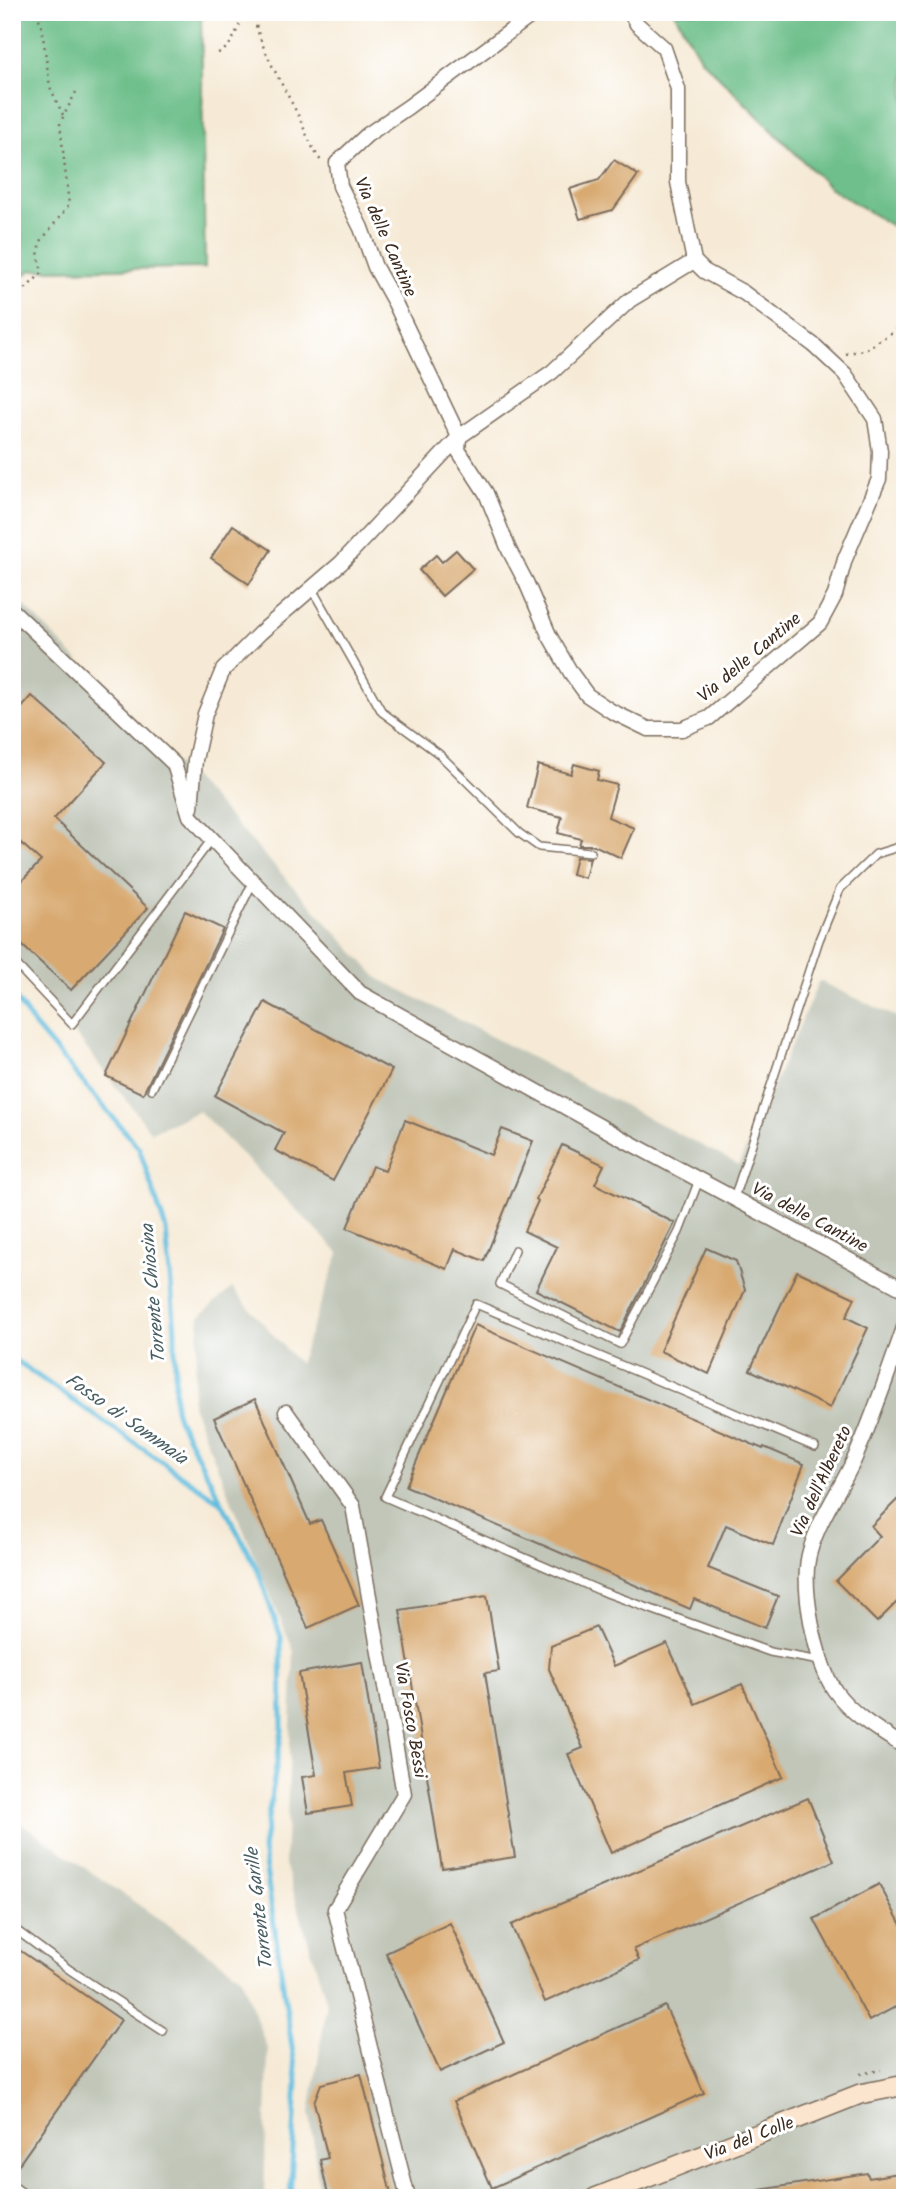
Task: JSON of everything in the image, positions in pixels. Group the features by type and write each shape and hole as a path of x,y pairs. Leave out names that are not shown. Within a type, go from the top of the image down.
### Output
{"main road":[{"name":"Via del Colle","path":"595,2198 859,2094 905,2085"}],"street":[{"name":"Via delle Cantine","path":"536,12 367,135 337,163 340,186 361,228 375,267 395,303 458,437 458,450 486,493 549,635 587,695 611,711 648,729 682,729 709,718 820,623 835,595 845,559 879,479 880,451 875,419 845,374 772,313 744,293 704,271 694,261"},
{"path":"190,816 195,761 202,726 223,670 260,633 341,563 458,437 552,372 631,300 694,261 678,182 678,89 664,48 636,24 630,12"},
{"name":"Via delle Cantine","path":"12,610 174,764 190,816 360,993 905,1290"},
{"name":"Via dell'Albereto","path":"905,1325 854,1461 824,1517 810,1552 808,1588 821,1661 834,1690 858,1716 905,1747"},
{"name":"Via Fosco Bessi","path":"286,1412 353,1506 404,1794 335,1909 408,2198"}],"lane":[{"path":"312,588 382,712 439,754 519,833 539,847 591,852"},
{"path":"12,960 72,1024 212,839"},
{"path":"733,1198 820,940 840,889 876,854 905,845"},
{"path":"152,1089 253,881"},
{"path":"515,1250 500,1284 620,1344 679,1232 699,1180"},
{"path":"815,1447 476,1304 385,1497 601,1591 770,1652 821,1661"},
{"path":"12,1927 70,1970 163,2031"},
{"path":"12,2185 30,2198"}],"path":[{"path":"37,12 50,87 64,115"},
{"path":"218,52 231,45 242,20 247,15 254,14 259,38 299,117 306,138 320,160 330,170 338,173"},
{"path":"12,293 24,290 42,273 38,251 41,241 69,205 60,130 64,115 76,92"},
{"path":"829,359 866,349 905,324"}],"shaded area":[{"path":"12,593 216,803 378,978 739,1165 819,981 905,1021 905,2198 320,2198 310,2113 327,2003 285,1864 294,1652 192,1405 200,1316 232,1288 299,1364 339,1253 199,1111 151,1132 12,952"},
{"path":"12,1817 241,1976 268,2051 264,2198 12,2198"}],"green space":[{"path":"12,12 201,12 205,268 32,270 12,283"},
{"path":"674,12 905,12 905,234 830,188 700,58"}],"building":[{"path":"614,160 638,175 613,210 580,219 570,189 599,180"},
{"path":"233,525 271,550 249,584 211,558"},
{"path":"456,550 473,569 442,596 419,570 436,555 442,562"},
{"path":"32,696 106,762 54,819 148,908 71,990 12,936 12,891 41,861 12,835 12,719"},
{"path":"574,764 599,771 597,780 617,785 608,817 634,828 621,858 594,845 579,845 581,839 558,833 562,817 527,808 538,765 571,774"},
{"path":"576,857 590,858 585,878 572,874"},
{"path":"185,911 223,929 143,1094 106,1076"},
{"path":"265,1002 392,1070 333,1181 275,1150 284,1133 215,1096"},
{"path":"405,1120 491,1155 502,1129 533,1141 484,1261 455,1249 447,1269 347,1228 372,1166 385,1171"},
{"path":"562,1145 604,1165 595,1184 675,1223 620,1332 536,1290 557,1247 524,1231"},
{"path":"706,1248 736,1261 745,1290 709,1374 660,1351"},
{"path":"797,1271 855,1298 846,1317 868,1328 830,1408 750,1370"},
{"path":"475,1325 763,1449 764,1447 804,1464 773,1545 726,1525 708,1568 778,1596 765,1628 694,1599 690,1609 406,1486"},
{"path":"255,1399 310,1524 321,1520 359,1605 308,1628 214,1418"},
{"path":"905,1492 905,1594 877,1622 836,1581 880,1536 871,1526"},
{"path":"487,1596 499,1671 485,1673 515,1857 442,1868 400,1610"},
{"path":"596,1627 614,1666 667,1643 695,1704 742,1684 783,1777 611,1853 568,1754 583,1748 549,1669 551,1646"},
{"path":"362,1662 379,1768 346,1773 352,1806 308,1813 302,1777 316,1775 299,1673"},
{"path":"808,1798 834,1861 634,1949 639,1960 545,2002 511,1925"},
{"path":"879,1884 905,1932 905,2002 869,2021 814,1919"},
{"path":"450,1923 504,2042 440,2072 386,1953"},
{"path":"12,1945 121,2020 12,2174"},
{"path":"665,2006 704,2093 492,2188 454,2101"},
{"path":"361,2074 392,2198 329,2198 320,2160 328,2158 314,2102 321,2084"},
{"path":"905,2172 905,2198 760,2198 759,2190 867,2173 869,2178"}],"waterway":[{"name":"Torrente Garille","path":"12,993 34,1025 139,1148 166,1230 175,1331 175,1408 178,1419 258,1571 281,1637 282,1730 263,1849 297,2081 290,2198"},
{"name":"Fosso di Sommaia","path":"12,1358 220,1502"}],"water label":[{"name":"Torrente Chiosina","path":"152,1294"}]}
